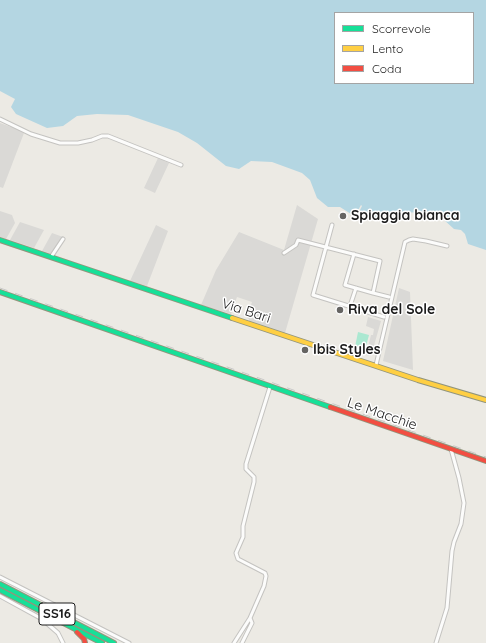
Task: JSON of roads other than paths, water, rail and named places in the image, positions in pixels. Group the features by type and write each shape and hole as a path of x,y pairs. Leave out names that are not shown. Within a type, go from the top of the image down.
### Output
{"main road":[{"name":"Via Bari","path":"0,240 486,400"},
{"name":"Le Macchie","path":"0,292 486,461"},
{"name":"SS16","path":"0,584 114,643"},
{"name":"SS16","path":"0,590 102,643"},
{"path":"72,627 84,639 85,643"}],"street":[{"path":"0,119 30,134 60,143 78,143 102,136 108,136 181,165"},
{"path":"332,225 313,295 384,317"},
{"path":"51,257 63,239"},
{"path":"376,365 406,242 413,239 447,246"},
{"path":"284,253 296,245 298,240 380,261 373,293"},
{"path":"354,254 345,285 389,297"},
{"path":"350,306 356,288"},
{"path":"234,643 250,618 264,586 266,576 265,573 238,560 236,553 243,537 243,526 254,482 254,477 246,469 246,464 270,387"},
{"path":"436,643 447,608 453,546 460,524 464,503 451,450"},
{"path":"0,577 130,643"},
{"path":"0,596 42,619 58,633 63,643"},
{"path":"242,643 252,623 250,618"}],"water":[{"path":"0,0 486,0 486,250 468,244 465,234 461,230 454,229 443,219 425,212 395,213 374,217 358,214 362,206 361,205 356,214 351,214 340,207 328,207 317,198 310,180 302,173 272,162 251,161 239,169 226,166 197,143 178,132 128,115 97,114 77,116 63,126 47,128 16,114 11,107 15,99 0,91"}],"railway":[{"path":"0,288 486,457"}],"place":[{"name":"Spiaggia bianca","path":"343,216"},
{"name":"Riva del Sole","path":"340,310"},
{"name":"Ibis Styles","path":"305,350"}]}
